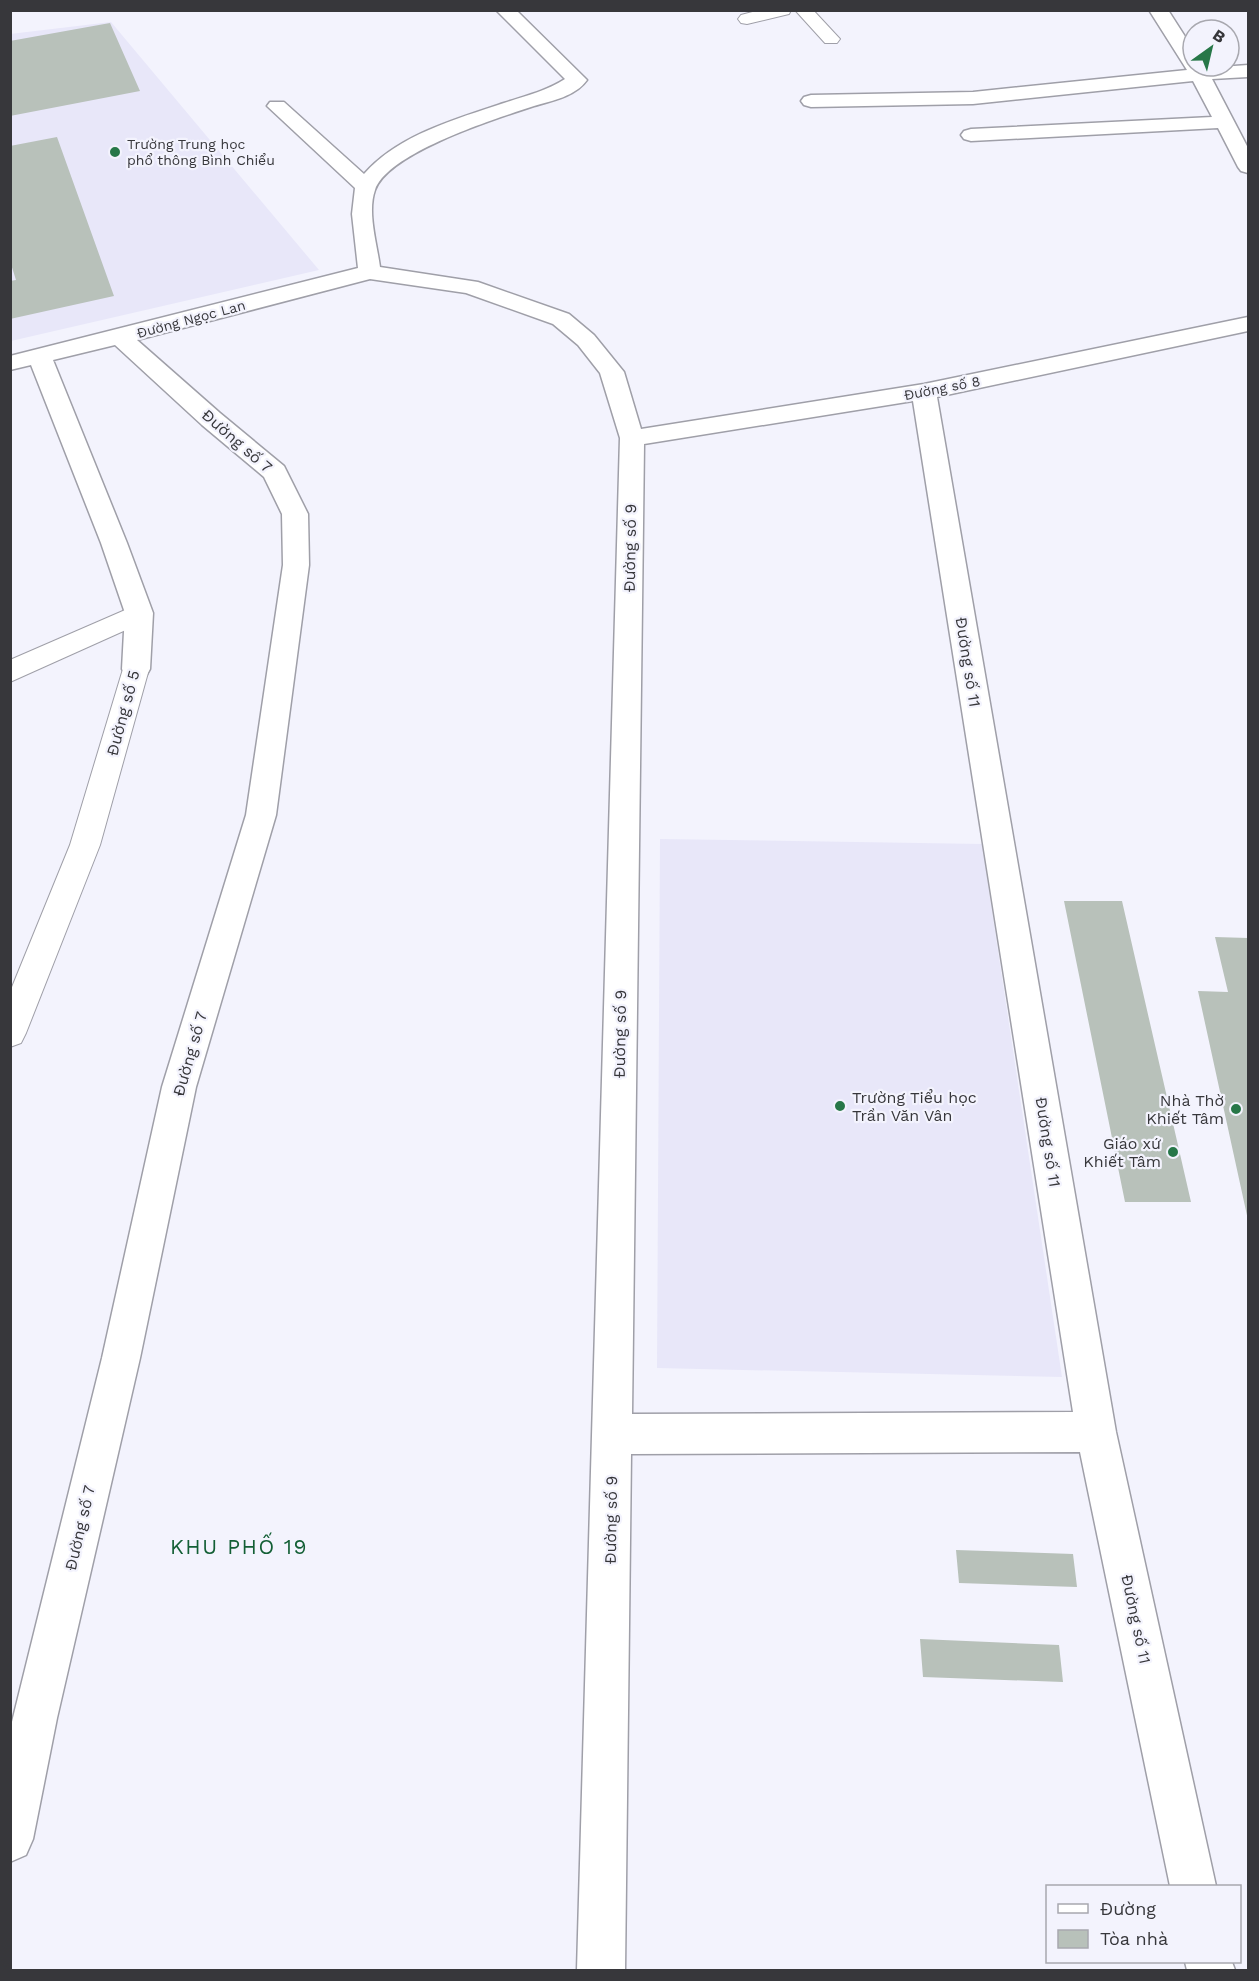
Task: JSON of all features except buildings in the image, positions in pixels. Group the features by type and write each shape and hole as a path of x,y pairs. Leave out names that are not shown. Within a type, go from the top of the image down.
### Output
{"street":[{"path":"370,272 363,204 365,186 383,166 421,140 558,92 577,80 505,10"},
{"path":"1158,10 1181,45"},
{"path":"811,101 973,98 1181,70"},
{"path":"1201,78 1248,167"},
{"path":"277,106 365,186"},
{"path":"971,135 1225,122"},
{"name":"Đường Ngọc Lan","path":"10,363 370,272"},
{"name":"Đường số 9","path":"370,272 470,287 531,307 561,320 585,340 612,372 632,438 602,1971"},
{"name":"Đường số 8","path":"632,438 924,392 1248,324"},
{"name":"Đường số 7","path":"10,1839 35,1718 121,1358 179,1087 261,815 296,565 295,514 275,472 211,419 120,337"},
{"name":"Đường số 5","path":"40,357 114,543 139,613 136,669"},
{"name":"Đường số 11","path":"924,392 1096,1432 1193,1885"},
{"path":"612,1434 1096,1432"}],"lane":[{"path":"747,19 783,10"},
{"path":"803,10 831,39"},
{"path":"10,672 139,613"},
{"name":"Đường số 5","path":"10,1034 85,845 136,669"}],"shaded area":[{"name":"Trường Trung học phổ thông Bình Chiểu","path":"111,22 319,270 11,341 10,34"},
{"name":"Trường Tiểu học Trần Văn Vân","path":"660,839 982,844 1062,1377 657,1368"}],"place":[{"name":"Trường Trung học phổ thông Bình Chiểu","path":"115,152"},
{"name":"Trường Tiểu học Trần Văn Vân","path":"840,1106"},
{"name":"Nhà Thờ Khiết Tâm","path":"1236,1109"},
{"name":"Giáo xứ Khiết Tâm","path":"1173,1152"}],"district":[{"name":"KHU PHỐ 19","path":"239,1546"}]}
